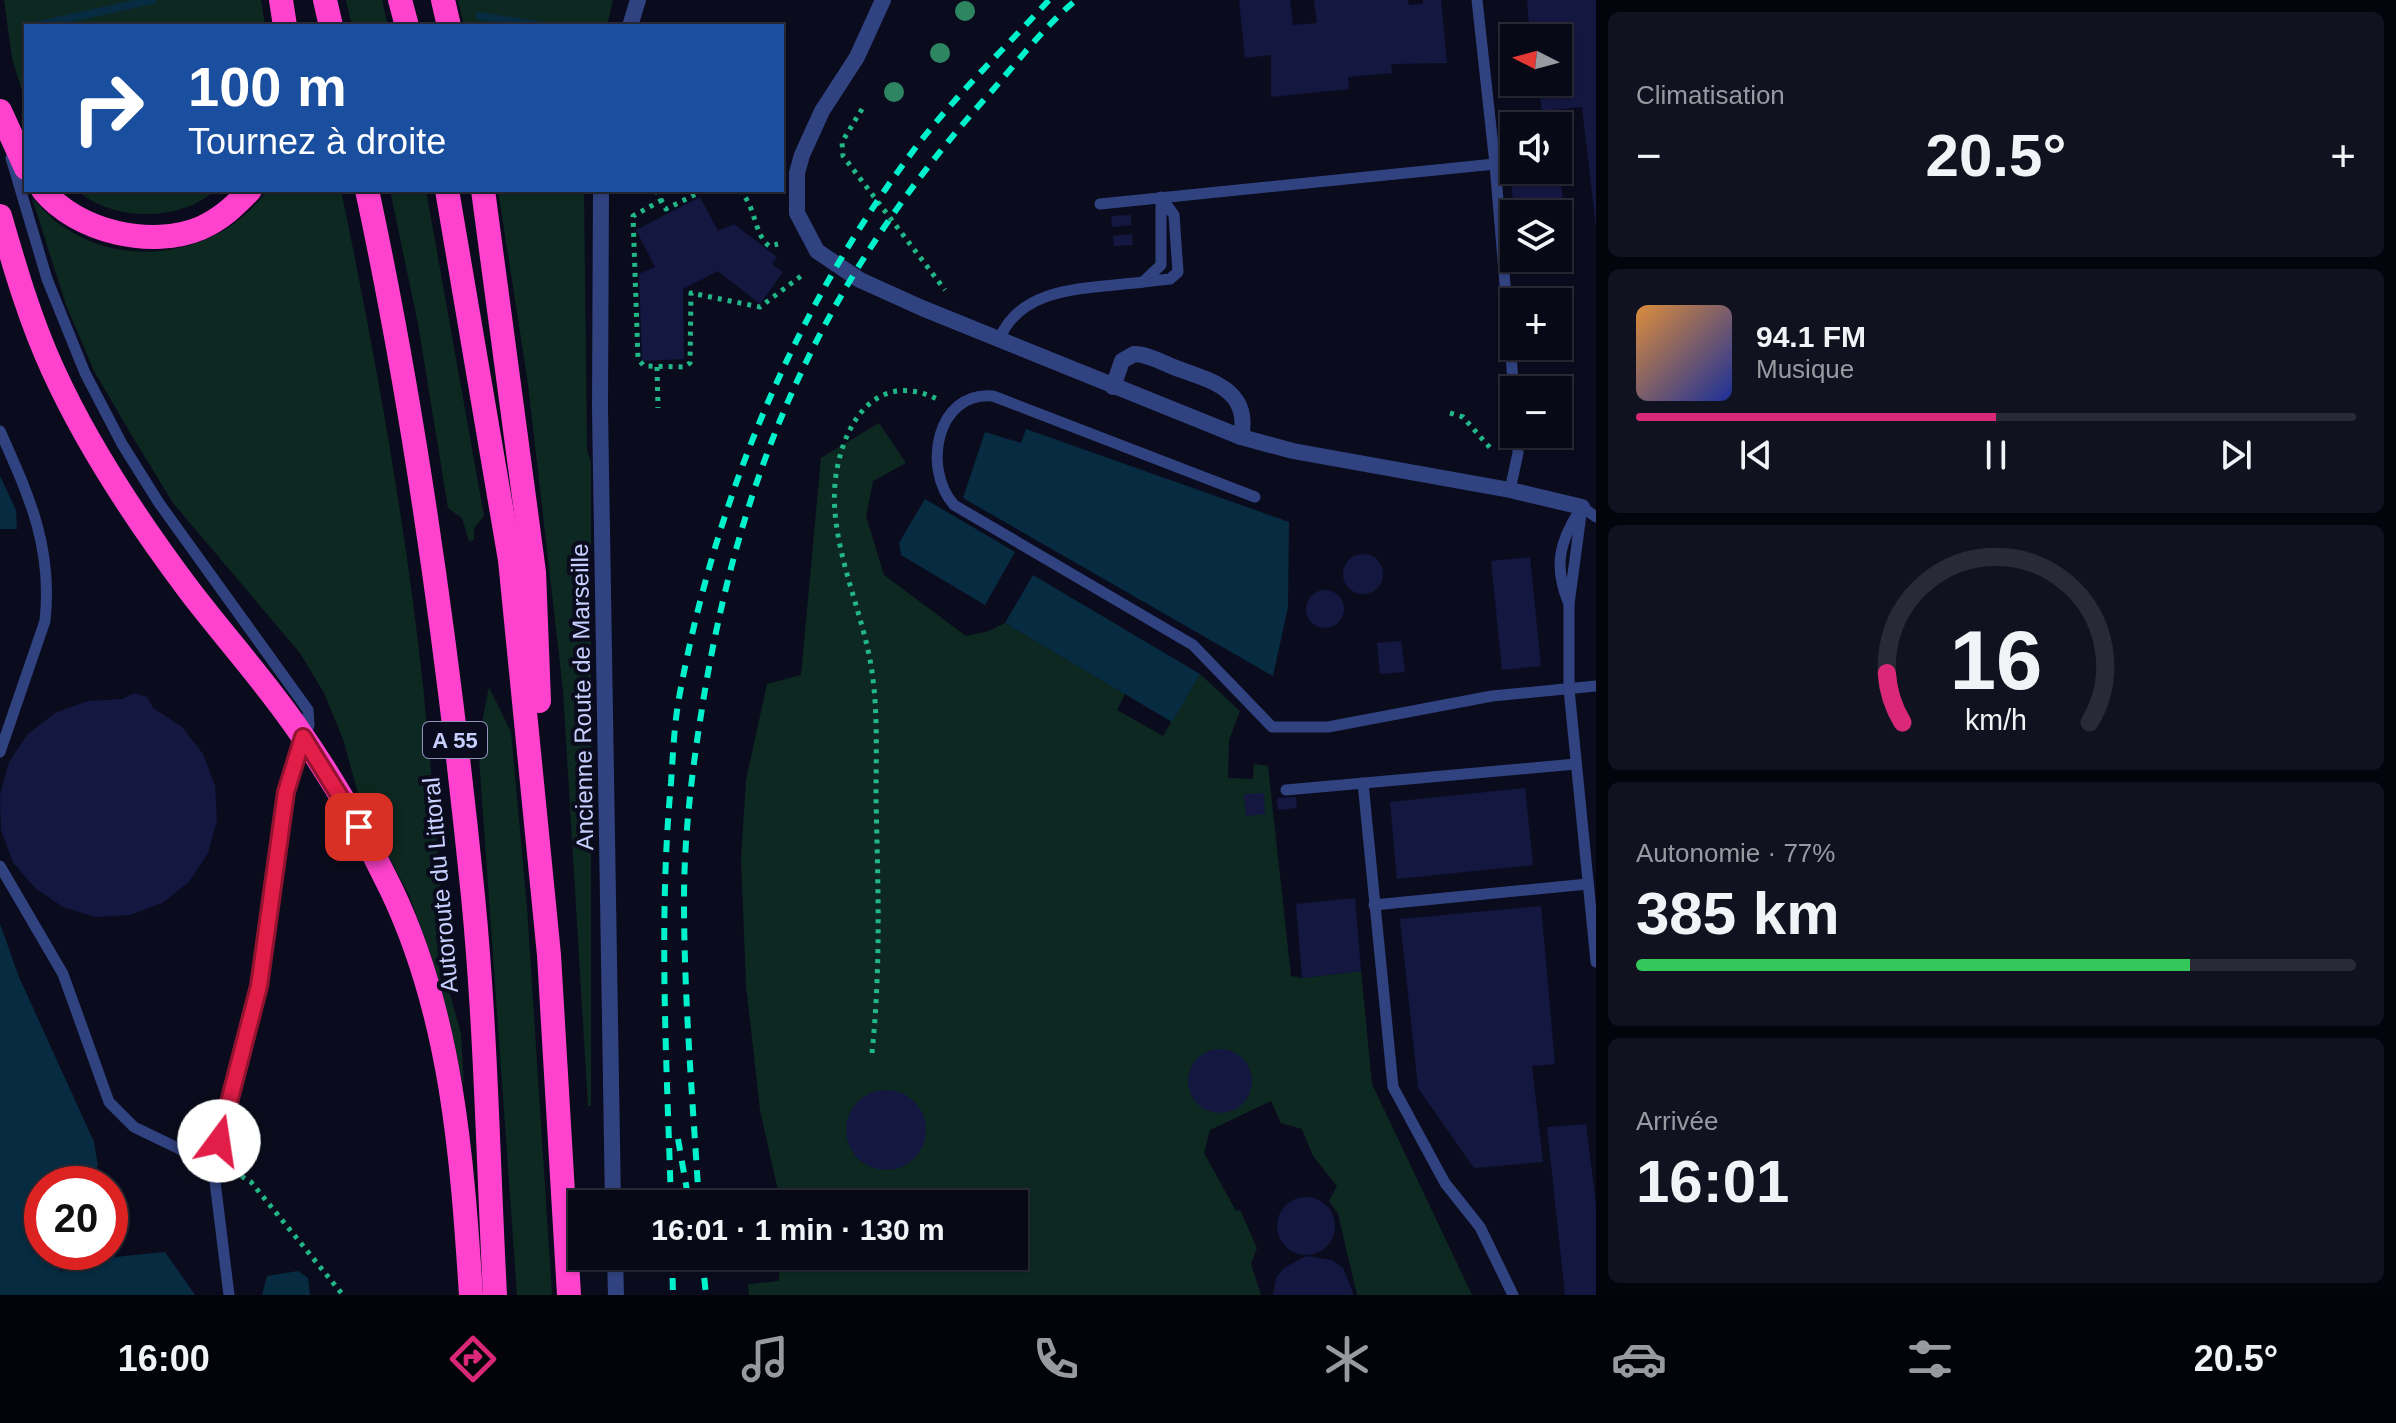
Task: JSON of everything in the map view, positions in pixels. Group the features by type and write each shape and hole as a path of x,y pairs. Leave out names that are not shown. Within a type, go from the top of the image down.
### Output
{"highway":[{"path":"281,0 285,24"},
{"path":"325,0 331,24"},
{"path":"400,0 406,24"},
{"path":"443,0 449,24"},
{"path":"1,114 24,164"},
{"path":"45,192 73,215 98,226 125,234 152,237 199,229 234,207 248,192"},
{"name":"Autoroute du Littoral","path":"367,192 393,309 423,495 470,867 495,1295"},
{"path":"447,192 510,560 549,955"},
{"path":"483,192 534,572 549,955 569,1295"},
{"path":"0,216 33,321 83,427 188,588 303,737 359,827 392,892 430,995 443,1046 457,1127 471,1295"}],"street":[{"path":"631,24 638,0"},
{"path":"871,0 871,29"},
{"path":"883,0 871,29 805,146 796,192 797,213 817,251 851,275 999,340 1241,437 1293,451 1510,490 1591,510"},
{"name":"Ancienne Route de Marseille","path":"601,192 600,379 613,1190"},
{"path":"1113,387 1122,361 1134,354 1214,382 1236,399 1243,412 1241,437"},
{"path":"615,1270 616,1295"}],"lane":[{"path":"1477,0 1495,164 1513,376"},
{"path":"1,114 47,279 85,373 122,444 159,503 302,697 308,710 309,725 286,792 259,986 213,1165 229,1295"},
{"path":"1100,204 1495,164"},
{"path":"1143,282 1161,265 1161,197"},
{"path":"999,340 1007,320 1034,299 1170,279 1178,272 1174,215 1161,197"},
{"path":"1255,497 993,396 977,395 947,418 936,454 937,479 954,505 1193,645 1272,727 1328,727 1492,696 1596,686"},
{"path":"0,431 40,526 46,602 45,621 0,752"},
{"path":"1510,490 1515,448"},
{"path":"1569,604 1561,584 1558,556 1561,543 1591,510"},
{"path":"1591,510 1569,604 1569,689 1596,962"},
{"path":"1286,790 1576,764"},
{"path":"1363,783 1393,1087 1445,1183 1480,1227 1513,1295"},
{"path":"0,866 63,974 109,1102 134,1127 213,1165"},
{"path":"1374,905 1588,884"}],"path":[{"path":"862,109 842,142 843,156 945,290"},
{"path":"657,192 666,209 700,192"},
{"path":"741,192 752,205 762,240 769,246 778,244"},
{"path":"662,200 634,214 638,359 644,366 684,367 690,363 691,293 760,307 801,276"},
{"path":"657,367 658,408"},
{"path":"872,1053 880,972 873,675 839,537 836,472 852,423 858,412 874,399 892,393 915,393 956,409"},
{"path":"1450,413 1463,417 1492,450"},
{"path":"213,1165 229,1169 251,1182 343,1295"}],"green space":[{"path":"4,0 261,0 265,24 24,24 24,97 12,58"},
{"path":"346,0 382,0 388,24 352,24"},
{"path":"458,0 613,0 607,24 464,24"},
{"path":"80,192 212,192 184,208 146,214 109,208"},
{"path":"265,192 341,192 377,375 407,561 423,686 450,994 461,1034 464,1087 431,955 409,895 361,804 343,739 324,693 300,653 173,503 131,434 94,371 66,305 32,198 55,221 85,239 113,248 142,252 170,250 198,242 224,230 248,212"},
{"path":"390,192 426,192 484,516 474,528 474,540 469,541 462,518 448,508 418,324"},
{"path":"498,192 584,192 587,451 591,461 591,1106 588,1106 563,690 528,384"},
{"path":"879,423 906,463 873,481 866,516 884,575 966,636 989,631 1005,623 1125,694 1117,710 1163,736 1200,674 1240,711 1229,740 1228,778 1253,779 1254,764 1268,766 1291,976 1302,978 1361,971 1372,1084 1472,1295 1357,1295 1338,1214 1329,1201 1337,1186 1313,1156 1302,1129 1281,1123 1271,1101 1210,1130 1204,1153 1236,1211 1240,1210 1257,1248 1251,1264 1261,1295 749,1295 748,1284 779,1281 779,1270 1028,1270 1028,1190 778,1190 760,1110 746,985 741,859 746,780 767,684 801,675 821,458"},
{"path":"489,687 511,732 527,907 552,1295 517,1295 478,743"}],"water":[{"path":"1026,429 1289,522 1288,607 1273,676 963,498 985,432 1021,443"},
{"path":"0,476 16,510 17,529 0,529"},
{"path":"925,499 1015,552 985,605 901,555 899,543"},
{"path":"1033,575 1200,674 1172,722 1005,623"},
{"path":"0,924 19,977 94,1142 98,1166 24,1166 24,1270 128,1270 128,1256 165,1252 195,1295 0,1295"},
{"path":"298,1271 308,1278 310,1295 262,1295 267,1276"}],"building":[{"path":"1239,0 1290,0 1293,25 1317,23 1314,0 1408,0 1409,5 1423,4 1423,0 1441,0 1447,63 1391,64 1392,73 1348,77 1349,89 1271,97 1271,55 1245,58"},
{"path":"1527,0 1596,0 1596,227 1582,107 1542,112 1540,96 1572,96 1572,24 1529,24"},
{"path":"1511,184 1561,184 1563,200 1513,200"},
{"path":"700,197 718,231 734,224 777,257 772,264 783,272 760,304 718,271 683,289 684,359 642,361 639,274 655,267 636,230"},
{"path":"1131,215 1131,225 1112,227 1111,216"},
{"path":"1132,234 1133,245 1114,246 1113,236"},
{"path":"1363,554 1377,560 1383,574 1377,588 1363,594 1349,588 1343,574 1349,560"},
{"path":"1530,557 1541,666 1502,670 1491,561"},
{"path":"1325,590 1338,596 1344,609 1338,622 1325,628 1312,622 1306,609 1312,596"},
{"path":"1401,641 1405,672 1380,674 1377,643"},
{"path":"134,693 147,697 153,708 182,727 203,754 215,786 217,820 208,853 189,882 162,903 130,915 96,917 63,907 35,888 13,862 1,830 0,795 9,762 28,734 55,713 88,701 122,699"},
{"path":"1525,788 1533,865 1397,879 1390,802"},
{"path":"1264,793 1265,814 1246,816 1244,794"},
{"path":"1296,797 1297,808 1278,810 1277,798"},
{"path":"1355,898 1361,971 1302,978 1296,904"},
{"path":"1541,906 1555,1064 1532,1066 1543,1162 1474,1168 1418,1088 1400,919"},
{"path":"1220,1049 1238,1055 1246,1063 1252,1081 1246,1099 1238,1107 1220,1113 1202,1107 1194,1099 1188,1081 1194,1063 1202,1055"},
{"path":"886,1090 901,1093 914,1102 923,1115 926,1130 923,1145 914,1158 901,1167 886,1170 871,1167 858,1158 849,1145 846,1130 849,1115 858,1102 871,1093"},
{"path":"1586,1124 1596,1205 1596,1295 1565,1295 1547,1127"},
{"path":"1306,1197 1327,1205 1335,1226 1327,1247 1306,1255 1285,1247 1277,1226 1285,1205"},
{"path":"1306,1256 1332,1260 1343,1268 1354,1295 1273,1295 1276,1278 1284,1268"}],"waterway":[{"path":"43,24 153,0"},
{"path":"480,16 531,24"}],"railway":[{"path":"671,1190 665,994 667,836 679,698 714,551 765,409 833,273 872,209 931,128 1049,0"},
{"path":"698,1190 686,976 686,846 706,684 723,599 745,518 772,441 804,367 841,295 885,226 934,159 1032,44 1076,0"},
{"path":"678,1139 687,1190"},
{"path":"672,1270 673,1295"},
{"path":"703,1270 706,1295"}],"route":[{"path":"219,1141 259,986 286,792 303,737 359,827"}]}
